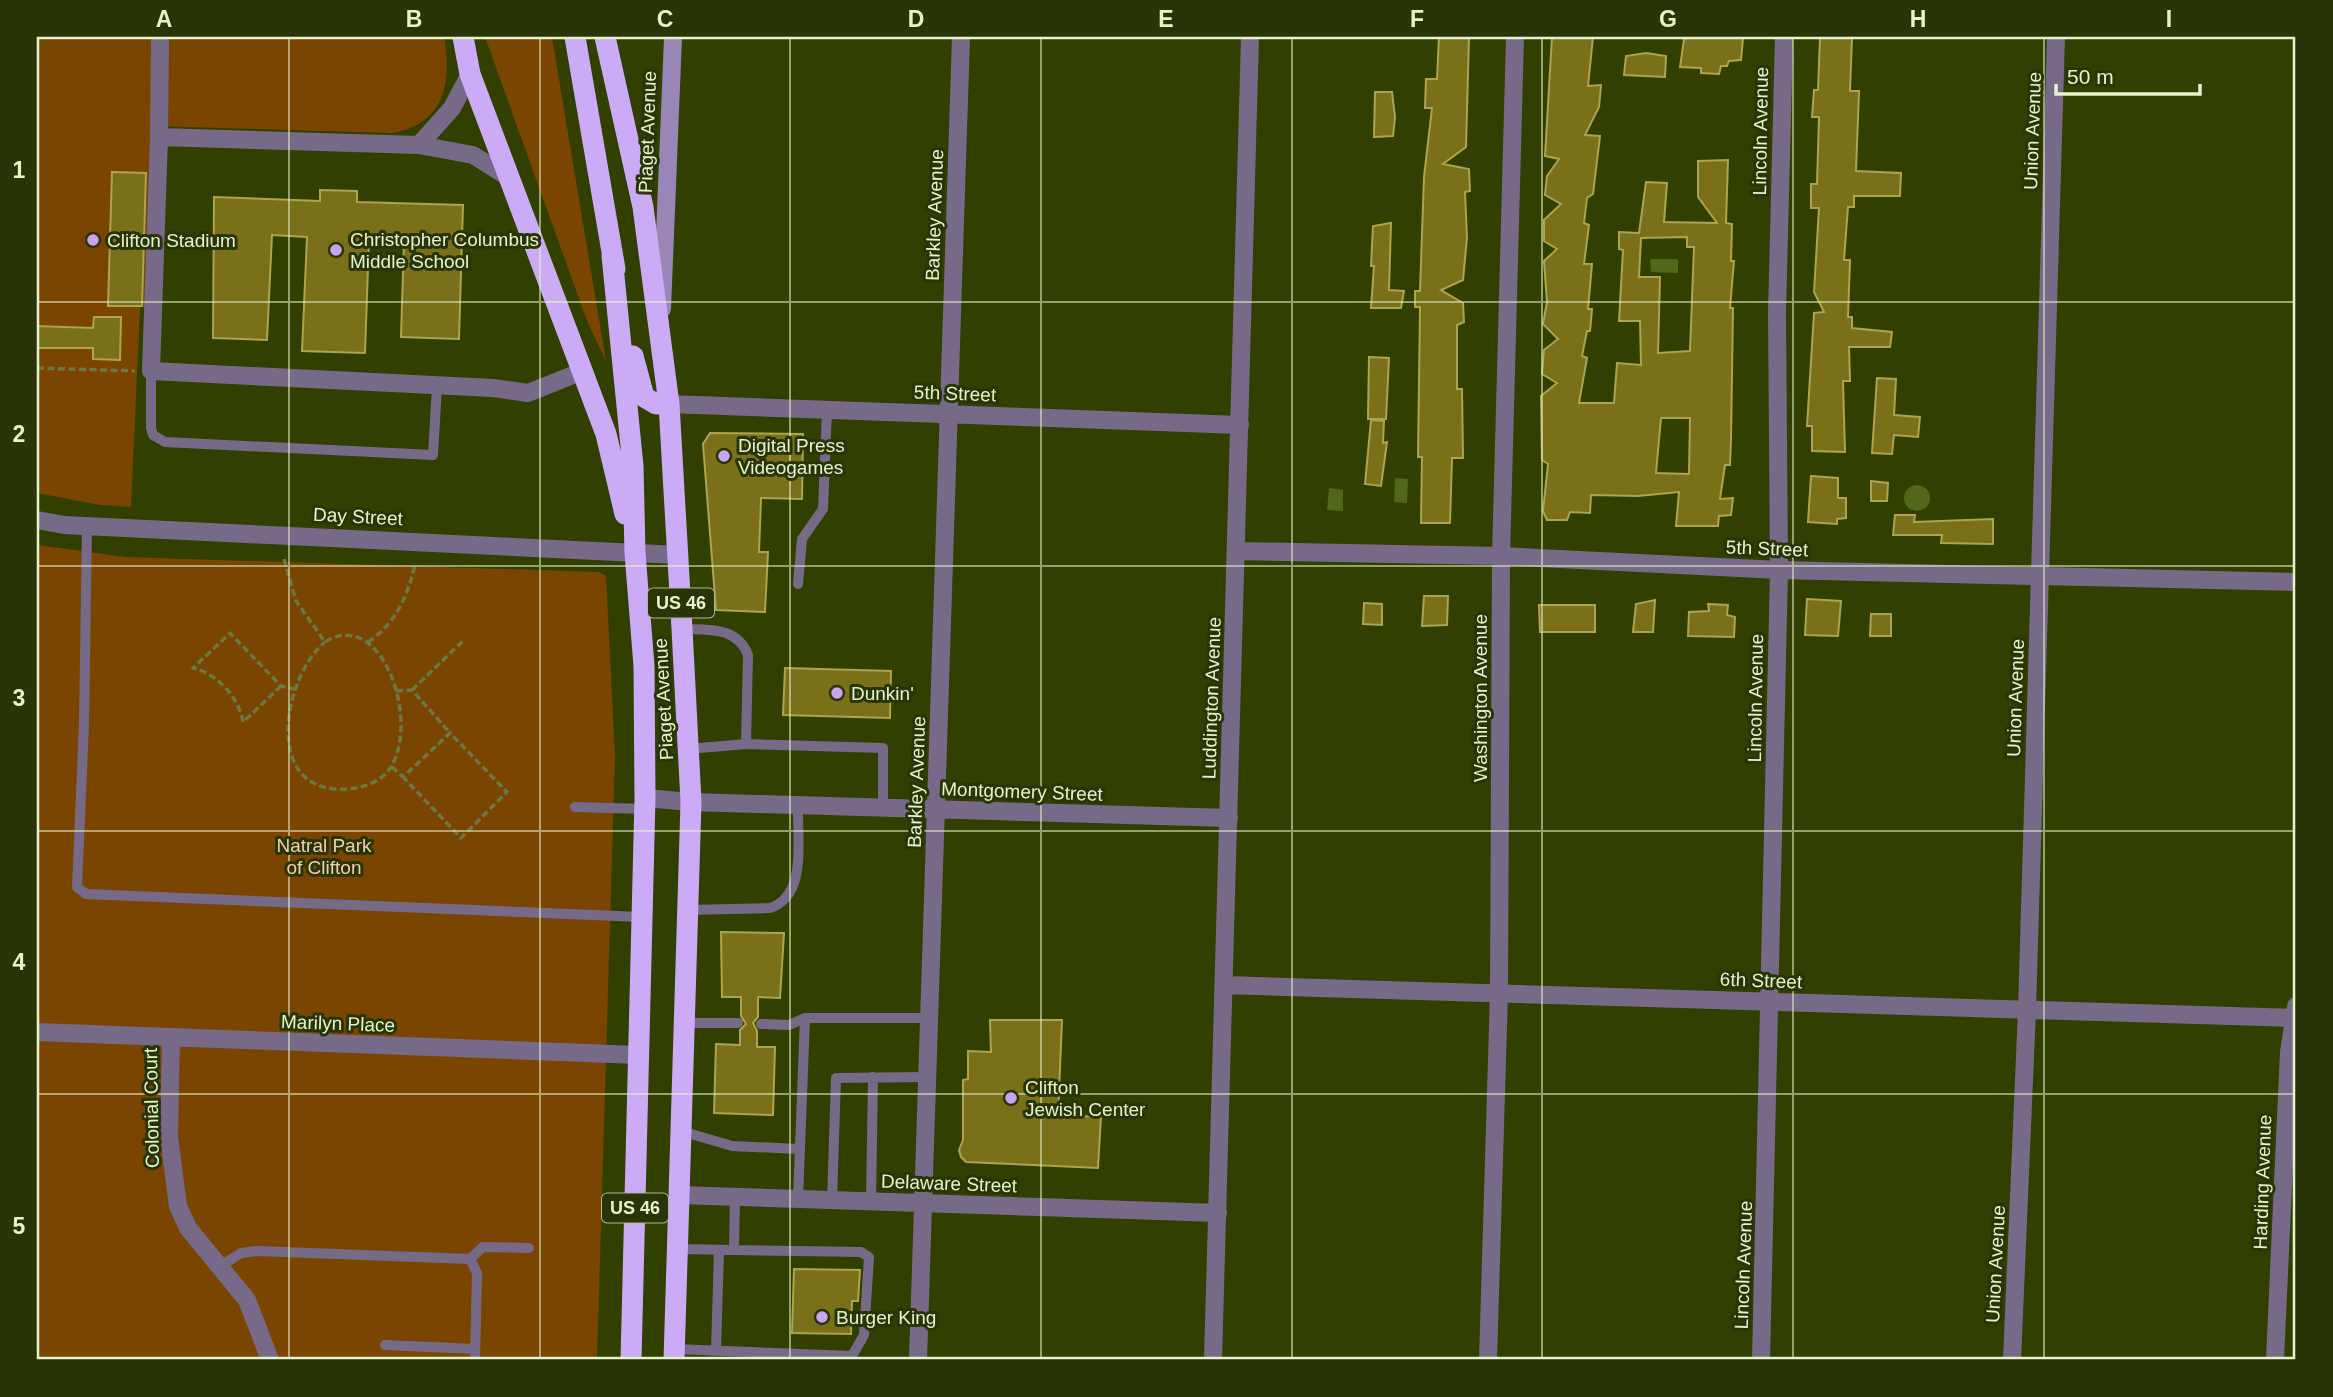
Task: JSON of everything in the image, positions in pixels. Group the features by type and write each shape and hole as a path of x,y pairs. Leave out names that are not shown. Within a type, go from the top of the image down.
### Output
{"highway":[{"path":"463,37 470,74 606,434 635,553"},
{"path":"470,74 478,37"},
{"name":"US 46","path":"575,37 612,256"},
{"name":"US 46","path":"604,37 643,207 660,333"},
{"path":"612,256 644,397 656,404 669,404"},
{"name":"Piaget Avenue","path":"612,256 633,466 635,553 644,666 645,803 631,1360"},
{"name":"Piaget Avenue","path":"660,333 669,404 691,802 674,1355"}],"street":[{"path":"160,37 151,371 528,393 583,371"},
{"name":"Piaget Avenue","path":"660,333 665,276 673,37"},
{"name":"Barkley Avenue","path":"918,1360 961,37"},
{"name":"Luddington Avenue","path":"1213,1360 1250,37"},
{"name":"Washington Avenue","path":"1488,1360 1499,993 1501,556 1515,37"},
{"name":"Lincoln Avenue","path":"1761,1360 1779,570 1777,313 1784,37"},
{"name":"Union Avenue","path":"2012,1360 2027,1010 2056,37"},
{"path":"419,145 452,108 470,74"},
{"path":"159,137 419,145 473,155 508,177"},
{"name":"5th Street","path":"669,404 1240,425"},
{"name":"Day Street","path":"37,520 87,525 678,555"},
{"name":"5th Street","path":"1237,551 1501,556 1779,570 2296,582"},
{"name":"Montgomery Street","path":"645,803 691,802 1229,818"},
{"name":"6th Street","path":"1224,985 2027,1010 2296,1014"},
{"name":"Harding Avenue","path":"2275,1360 2289,1052 2296,1014"},
{"name":"Marilyn Place","path":"37,1032 638,1055"},
{"name":"Colonial Court","path":"171,1037 169,1137 178,1206 188,1228 247,1300 270,1360"},
{"name":"Delaware Street","path":"678,1195 1218,1213"}],"lane":[{"path":"151,371 153,435 165,442 192,444 433,455 437,386"},
{"path":"798,584 802,539 823,509 827,410"},
{"path":"87,525 84,724 77,887 86,894 641,917"},
{"path":"682,629 726,631 745,646 748,655 746,744"},
{"path":"688,749 746,744 883,748 883,808"},
{"path":"575,807 645,803"},
{"path":"688,909 770,908 788,897 796,881 798,805"},
{"path":"761,1024 789,1024 805,1018 930,1018"},
{"path":"797,1199 805,1018"},
{"path":"685,1023 738,1023"},
{"path":"871,1201 873,1077"},
{"path":"832,1200 836,1078 927,1077"},
{"path":"681,1131 732,1146 799,1149"},
{"path":"734,1250 735,1197"},
{"path":"219,1267 241,1254 257,1251 470,1259 483,1247 529,1248"},
{"path":"677,1249 861,1252 869,1257 864,1335 854,1354"},
{"path":"716,1351 719,1250"},
{"path":"384,1345 475,1355 478,1273 470,1259"},
{"path":"674,1355 716,1351 854,1354 865,1360"}],"path":[{"path":"37,368 151,371"},
{"path":"284,559 296,601 325,642"},
{"path":"368,642 399,611 409,590 415,564"},
{"path":"281,686 243,722 239,706 222,685 209,673 193,668 230,633 281,686 295,690"},
{"path":"349,635 368,642 389,672 401,713 400,739 392,767 376,781 357,788 331,789 307,779 293,760 290,747 289,719 295,690 304,666 325,642 349,635"},
{"path":"396,691 412,690 465,639"},
{"path":"392,767 461,838 507,792 412,690"},
{"path":"403,777 450,733"}],"green space":[{"path":"37,37 444,37 447,70 441,98 424,121 410,128 392,133 152,126 146,307 140,307 131,507 100,505 37,493"},
{"path":"485,37 552,37 606,361 587,321"},
{"name":"Natral Park of Clifton","path":"37,545 125,557 599,572 606,576 615,756 597,1360 37,1360"}],"shaded area":[{"path":"1650,259 1678,259 1678,273 1651,272"},
{"path":"1395,478 1408,479 1407,503 1394,502"},
{"path":"1917,485 1926,489 1930,498 1926,507 1917,511 1908,507 1904,498 1908,489"},
{"path":"1329,488 1343,490 1343,511 1327,510"}],"building":[{"path":"1439,37 1469,37 1466,147 1443,164 1469,169 1470,191 1465,192 1467,238 1463,280 1441,290 1463,303 1464,322 1457,325 1457,389 1462,389 1463,458 1452,458 1450,523 1421,523 1422,457 1418,457 1420,307 1415,307 1415,291 1420,291 1424,177 1432,108 1425,108 1426,79 1437,79"},
{"path":"1552,37 1593,37 1588,86 1601,85 1599,107 1585,135 1600,136 1593,194 1587,198 1584,223 1589,225 1584,264 1592,264 1588,309 1592,309 1590,331 1587,331 1582,356 1587,358 1579,403 1614,403 1617,363 1641,365 1640,321 1619,321 1623,250 1619,249 1619,232 1639,233 1646,182 1667,183 1664,222 1717,223 1698,197 1698,161 1728,160 1726,223 1732,224 1731,261 1734,261 1730,308 1733,308 1731,439 1730,465 1725,465 1720,499 1733,498 1731,515 1719,516 1718,526 1676,526 1679,492 1638,496 1591,495 1590,513 1570,512 1567,520 1547,520 1543,511 1548,464 1542,460 1541,396 1557,383 1542,374 1544,350 1558,339 1543,324 1547,302 1544,261 1557,249 1544,241 1544,220 1561,204 1545,195 1547,176 1559,159 1545,156","holes":["1687,237 1687,247 1694,247 1690,351 1658,353 1660,277 1639,277 1641,238","1661,418 1690,418 1689,474 1656,473"]},
{"path":"1820,37 1852,37 1850,91 1859,91 1856,171 1901,173 1900,196 1854,196 1854,207 1848,207 1844,260 1850,260 1848,317 1852,317 1852,328 1892,332 1890,347 1849,347 1850,381 1843,381 1845,452 1812,451 1812,426 1807,426 1814,313 1824,312 1814,292 1819,208 1811,208 1811,184 1817,184 1819,117 1812,117 1814,90 1818,90"},
{"path":"1743,38 1741,60 1729,61 1727,66 1721,66 1719,74 1701,73 1701,68 1680,67 1684,39"},
{"path":"1646,53 1666,56 1665,77 1624,75 1626,56"},
{"path":"1375,92 1392,92 1395,117 1393,136 1374,137"},
{"path":"112,172 146,173 142,306 108,306"},
{"path":"320,190 357,191 357,202 463,205 459,339 401,337 404,240 369,239 365,353 302,351 307,237 272,235 267,340 213,338 214,197 320,201"},
{"path":"1391,223 1389,290 1404,291 1401,308 1371,308 1373,226"},
{"path":"94,317 121,317 120,360 93,359 93,348 37,348 37,326 93,328"},
{"path":"1369,357 1389,358 1386,419 1368,419"},
{"path":"1877,378 1896,379 1894,415 1920,417 1918,437 1894,435 1892,454 1872,453"},
{"path":"1371,420 1384,421 1383,443 1387,442 1381,486 1365,484"},
{"path":"710,433 803,434 802,499 761,498 759,552 768,552 765,612 716,610 703,444"},
{"path":"1811,476 1838,478 1838,498 1846,498 1846,518 1837,519 1837,524 1808,522"},
{"path":"1871,481 1888,483 1887,501 1871,501"},
{"path":"1895,515 1915,515 1914,522 1993,519 1993,544 1941,543 1942,535 1893,535"},
{"path":"1424,596 1448,596 1447,625 1422,626"},
{"path":"1807,599 1841,601 1838,636 1805,635"},
{"path":"1655,600 1653,632 1633,632 1636,604"},
{"path":"1364,603 1382,604 1382,625 1363,624"},
{"path":"1708,604 1728,605 1727,615 1735,617 1734,637 1688,636 1689,612 1709,611"},
{"path":"1539,605 1595,605 1595,632 1540,632"},
{"path":"1871,614 1891,614 1891,636 1870,636"},
{"name":"Dunkin'","path":"785,668 891,671 890,718 783,715"},
{"path":"721,932 784,933 780,998 758,997 758,1017 753,1023 757,1031 757,1047 775,1047 773,1115 714,1113 716,1044 740,1045 740,1030 746,1024 741,1016 741,997 722,997"},
{"name":"Clifton Jewish Center","path":"990,1020 1062,1020 1058,1117 1101,1116 1098,1168 966,1162 961,1157 959,1150 963,1140 963,1080 968,1079 968,1051 991,1052"},
{"name":"Burger King","path":"794,1269 860,1270 858,1301 852,1301 851,1334 792,1333"}],"place":[{"name":"Clifton Stadium","path":"93,240"},
{"name":"Christopher Columbus Middle School","path":"336,250"},
{"name":"Digital Press Videogames","path":"724,456"},
{"name":"Dunkin'","path":"837,693"},
{"name":"Clifton Jewish Center","path":"1011,1098"},
{"name":"Burger King","path":"822,1317"}]}
